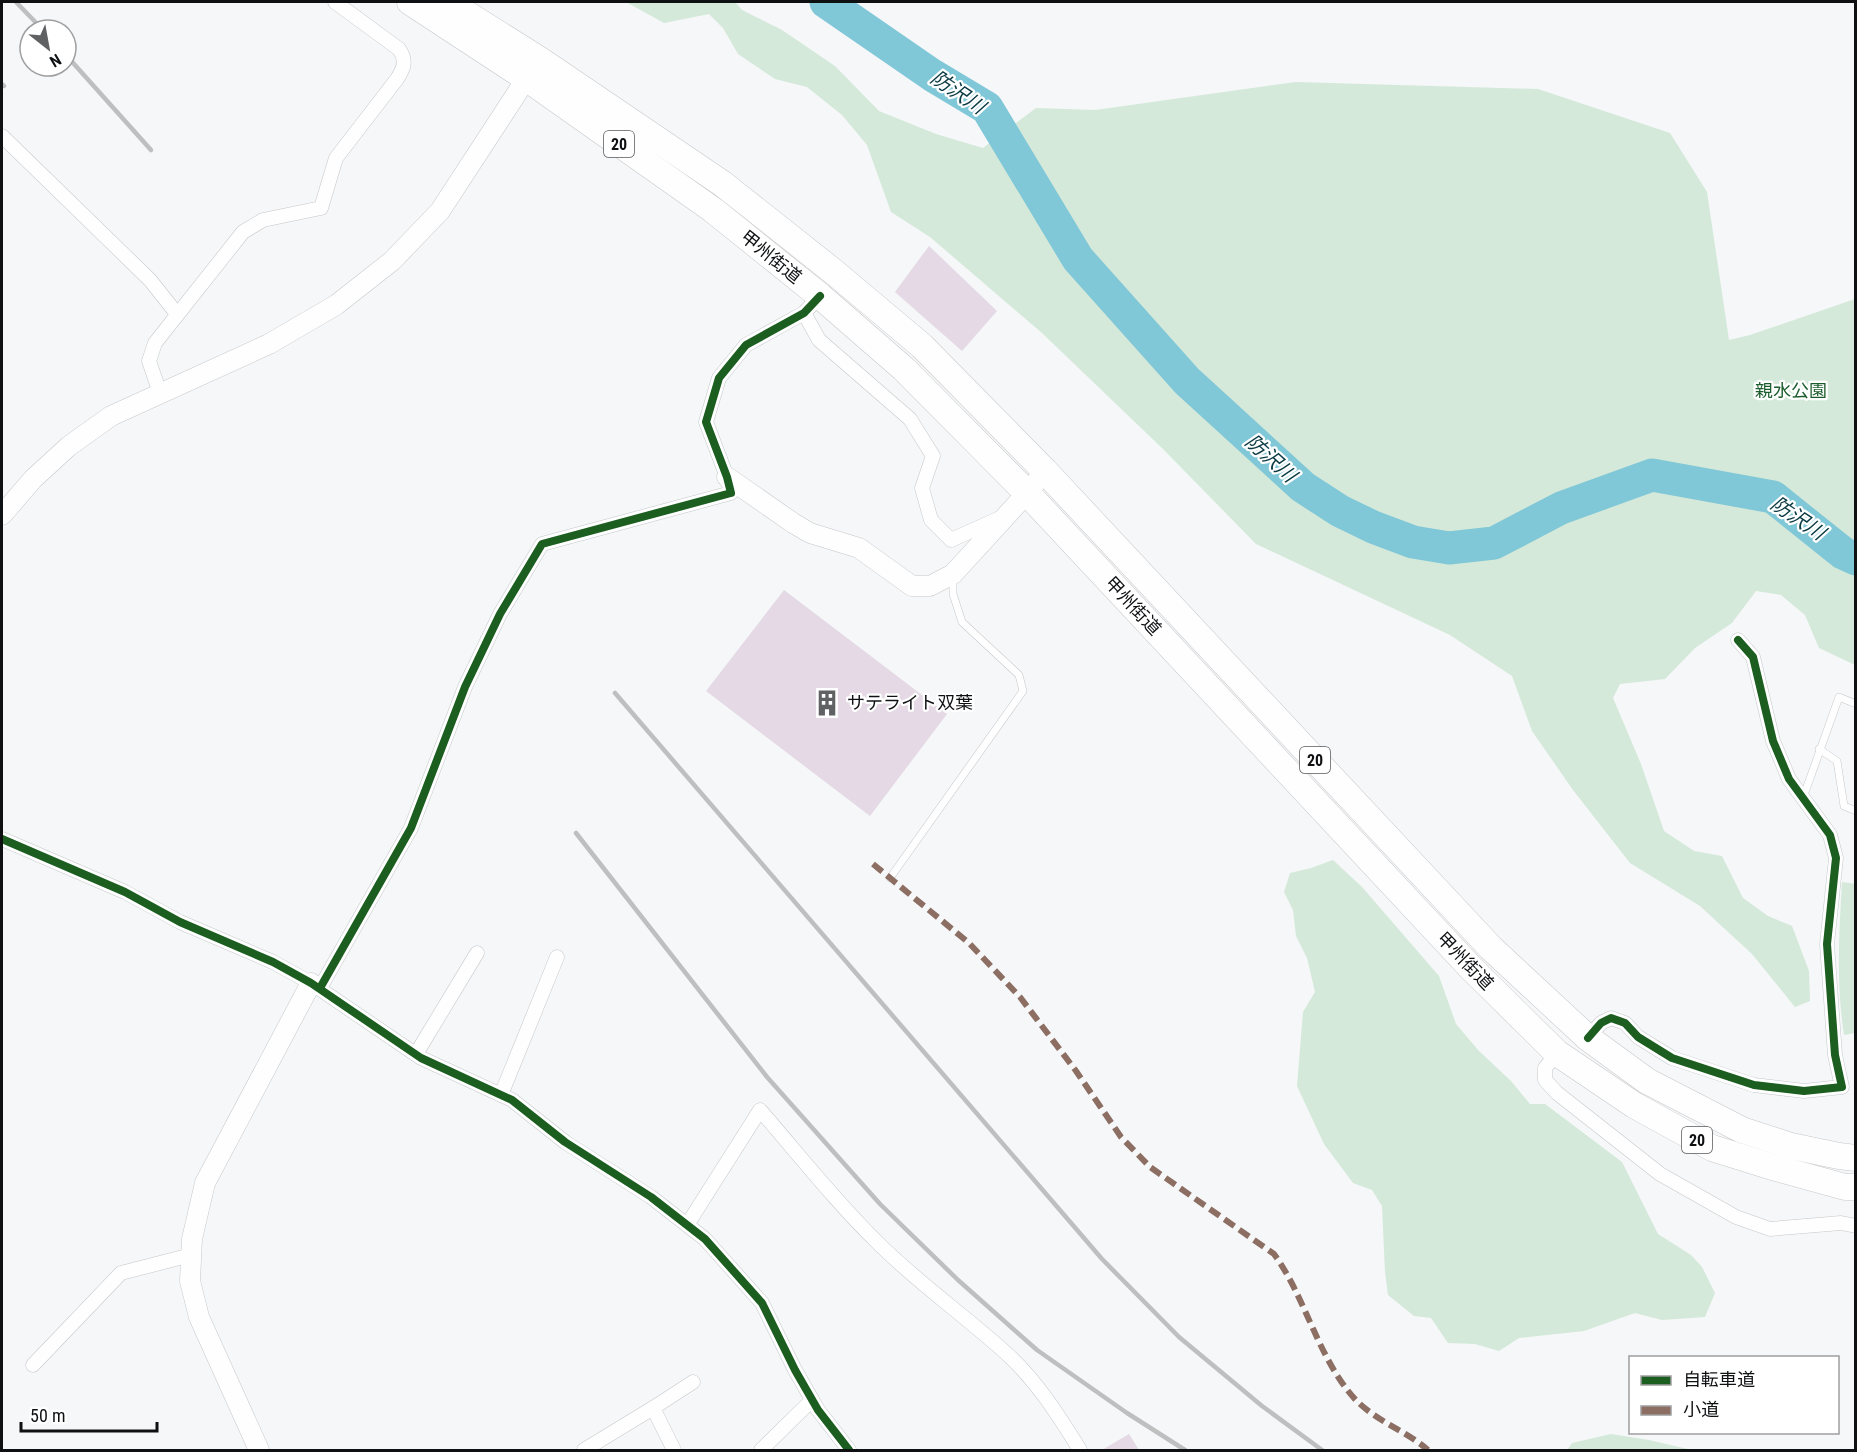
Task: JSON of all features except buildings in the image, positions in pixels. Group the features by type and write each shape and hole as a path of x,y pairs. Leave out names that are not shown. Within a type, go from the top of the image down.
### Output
{"highway":[{"name":"甲州街道","path":"410,2 533,69 723,184 834,272 922,346 1045,471 1491,948 1588,1038 1647,1081 1743,1130 1791,1146 1856,1158"},
{"name":"甲州街道","path":"448,2 713,210 812,305 904,369 1028,493 1463,959 1557,1053 1635,1106 1712,1148 1776,1168 1856,1187"}],"street":[{"path":"160,393 149,361 155,343 243,232 263,220 321,208 336,158 404,67 404,56 399,49 335,2"},
{"path":"2,515 33,479 69,446 111,416 269,344 336,305 392,261 440,211 533,69"},
{"path":"2,136 150,280 177,314"},
{"path":"259,1450 199,1317 190,1281 192,1239 205,1183 315,986 411,828 465,687 500,614 542,544 731,493 706,422 719,378 746,345 812,305 819,340 910,419 933,456 922,488 931,520 951,540 1008,515"},
{"path":"727,477 810,533 859,548 912,585 930,586 953,574 1028,493 1045,471"},
{"path":"1738,640 1753,657 1773,741 1789,778 1830,835 1836,858 1827,944 1836,1055 1842,1087"},
{"path":"2,839 125,891 180,922 273,962 315,986 416,1054 513,1100 565,1142 651,1197 705,1239 762,1303 812,1400 849,1450"},
{"path":"416,1054 477,953"},
{"path":"501,1095 557,957"},
{"path":"1588,1038 1601,1023 1611,1018 1625,1023 1638,1036 1672,1058 1754,1085 1804,1091 1842,1087 1856,1094"},
{"path":"1557,1053 1545,1068 1545,1080 1557,1093 1660,1174 1736,1217 1770,1229 1841,1223 1856,1226"},
{"path":"687,1225 760,1110 826,1188 878,1244 1008,1354 1064,1423 1080,1450"},
{"path":"33,1365 121,1273 191,1255"},
{"path":"585,1450 693,1382"},
{"path":"761,1450 812,1400"},
{"path":"653,1408 674,1450"}],"lane":[{"path":"890,878 1023,691 1019,675 962,622 953,594 953,574"},
{"path":"1803,798 1839,697 1856,704"},
{"path":"1819,749 1838,761 1844,806 1856,811"}],"green space":[{"name":"親水公園","path":"626,2 735,2 742,10 782,30 835,66 879,111 936,134 983,148 1036,108 1095,110 1296,82 1538,89 1670,133 1707,192 1729,340 1855,299 1855,665 1819,648 1805,615 1781,595 1756,591 1732,623 1695,648 1665,679 1620,684 1613,698 1641,764 1664,831 1694,851 1722,856 1743,898 1768,916 1792,926 1809,971 1810,1001 1795,1007 1752,954 1700,906 1630,863 1573,790 1532,731 1512,676 1450,635 1256,544 1163,449 1042,333 930,237 891,212 867,145 842,115 807,87 775,79 738,54 723,28 709,14 664,23"},
{"path":"1333,860 1362,887 1439,976 1456,1024 1479,1051 1511,1081 1530,1104 1545,1104 1622,1162 1658,1234 1691,1255 1702,1267 1715,1293 1705,1317 1662,1320 1635,1313 1584,1331 1519,1338 1499,1351 1475,1344 1448,1343 1431,1318 1414,1316 1388,1295 1382,1206 1372,1190 1353,1183 1324,1144 1297,1086 1303,1012 1315,992 1307,958 1296,936 1293,910 1284,892 1290,873"},
{"path":"1842,882 1856,884 1855,1033 1844,1035 1839,977"},
{"path":"1611,1434 1692,1450 1567,1450 1572,1443"}],"waterway":[{"name":"防沢川","path":"826,2 932,75 987,108 1078,259 1187,381 1303,487 1340,511 1373,527 1413,542 1449,548 1494,543 1561,508 1652,475 1773,497 1843,553 1856,559"}],"railway":[{"path":"16,2 31,18"},
{"path":"78,68 151,150"},
{"path":"615,693 1102,1259 1179,1337 1262,1406 1322,1450"},
{"path":"576,833 767,1077 880,1204 958,1280 1037,1350 1127,1413 1185,1450"}],"marked path":[{"path":"873,864 969,943 1020,997 1076,1071 1121,1137 1150,1167 1274,1254 1295,1289 1321,1346 1341,1382 1362,1406 1428,1450"}],"cycle path":[{"path":"320,988 411,828 465,687 500,614 542,544 731,493 706,422 719,378 746,345 804,313 820,296"},
{"path":"1588,1038 1601,1023 1611,1018 1625,1023 1638,1037 1672,1058 1754,1085 1804,1091 1842,1087 1835,1055 1827,944 1836,858 1830,835 1789,779 1773,741 1753,657 1738,640"},
{"path":"2,839 125,892 180,922 273,962 311,983 421,1058 512,1100 565,1142 651,1197 705,1239 762,1303 795,1370 818,1410 849,1450"}],"place":[{"name":"サテライト双葉","path":"827,703"}]}
